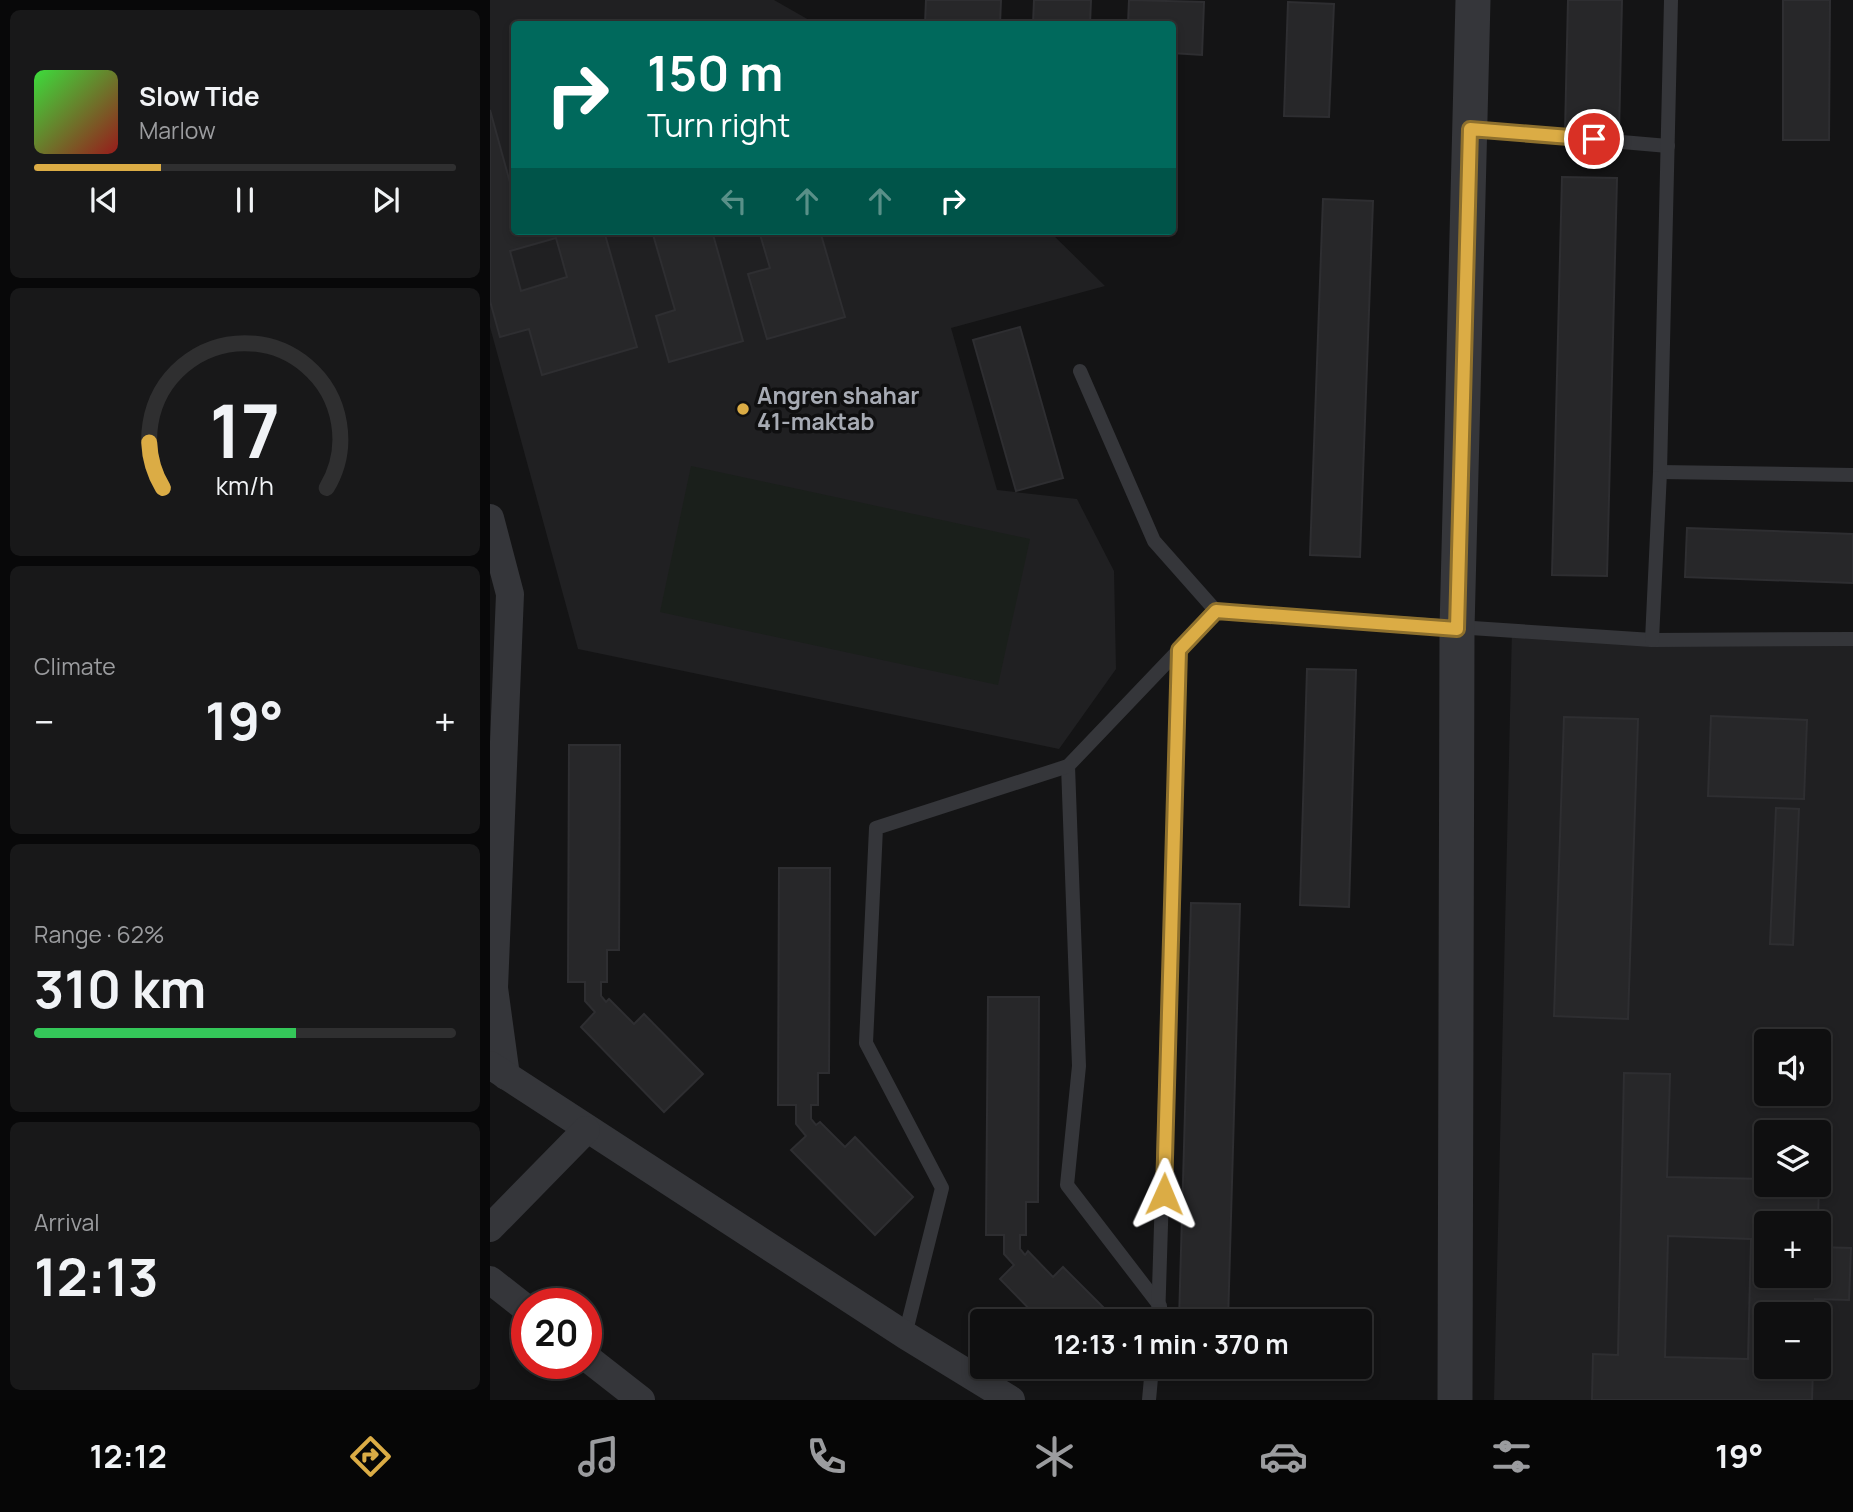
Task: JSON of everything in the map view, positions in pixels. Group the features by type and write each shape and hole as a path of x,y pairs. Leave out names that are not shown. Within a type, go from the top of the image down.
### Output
{"street":[{"path":"1455,1400 1457,629 1474,0"},
{"path":"490,517 510,594 494,988 498,1071 905,1335 1011,1400"},
{"path":"490,1228 586,1130"},
{"path":"490,1280 511,1296"},
{"path":"602,1369 641,1400"}],"lane":[{"path":"1652,640 1660,472 1671,0"},
{"path":"1470,129 1668,146"},
{"path":"1080,371 1154,541 1216,611 1652,640 1853,639"},
{"path":"1660,472 1853,475"},
{"path":"905,1335 942,1188 866,1043 876,828 1068,766 1216,611"},
{"path":"1160,1309 1179,650"},
{"path":"1068,766 1079,1066 1067,1185 1160,1306"},
{"path":"1149,1400 1152,1379"}],"shaded area":[{"name":"Angren shahar 41-maktab","path":"490,0 774,0 811,21 511,21 511,235 1053,235 1105,286 951,328 997,490 1077,499 1114,571 1116,669 1059,749 578,649 490,327"},
{"path":"691,466 1030,539 998,685 660,612"},
{"path":"1512,629 1853,645 1853,1400 1494,1400"}],"building":[{"path":"926,0 1001,0 1000,21 925,21"},
{"path":"1034,0 1091,0 1090,21 1033,21"},
{"path":"1129,0 1204,2 1202,55 1176,53 1176,21 1128,21"},
{"path":"1568,0 1622,0 1619,134 1565,133"},
{"path":"1783,0 1830,0 1829,140 1783,140"},
{"path":"1288,2 1334,4 1329,117 1284,116"},
{"path":"490,110 511,186 511,235 605,235 637,347 542,375 529,329 500,337 490,301","holes":["556,238 567,277 521,291 510,251"]},
{"path":"1562,177 1617,178 1607,576 1552,575"},
{"path":"1323,199 1373,201 1360,557 1310,555"},
{"path":"653,235 713,235 743,341 669,362 656,316 675,310"},
{"path":"760,235 821,235 845,317 767,339 748,274 770,268"},
{"path":"1020,327 1063,478 1016,491 973,340"},
{"path":"1687,528 1853,534 1853,583 1685,577"},
{"path":"1307,669 1356,670 1349,907 1300,905"},
{"path":"1711,716 1807,720 1804,799 1708,796"},
{"path":"1564,717 1638,719 1628,1019 1554,1016"},
{"path":"569,745 620,745 619,950 607,950 607,982 601,982 601,996 606,1002 609,999 634,1024 644,1014 703,1074 664,1112 581,1027 595,1012 585,1001 585,982 568,982"},
{"path":"1776,808 1799,809 1793,945 1770,944"},
{"path":"779,868 830,868 829,1073 818,1073 818,1105 811,1105 811,1119 816,1125 820,1122 845,1147 855,1137 913,1197 875,1235 791,1150 806,1136 796,1124 796,1105 778,1105"},
{"path":"1191,903 1240,904 1228,1309 1179,1309"},
{"path":"988,997 1039,997 1038,1202 1026,1202 1026,1235 1020,1235 1020,1249 1025,1255 1028,1251 1053,1277 1063,1267 1105,1309 1029,1309 1000,1279 1014,1265 1004,1254 1004,1235 986,1235"},
{"path":"1624,1073 1670,1074 1667,1177 1754,1179 1754,1197 1819,1197 1818,1211 1754,1211 1754,1288 1831,1288 1831,1247 1851,1248 1849,1300 1754,1302 1754,1379 1813,1379 1812,1400 1592,1400 1593,1354 1618,1355","holes":["1668,1236 1751,1239 1748,1359 1665,1357"]}],"place":[{"name":"Angren shahar 41-maktab","path":"743,409"}],"route":[{"path":"1164,1194 1179,650 1216,611 1457,629 1470,129 1594,139"}]}
